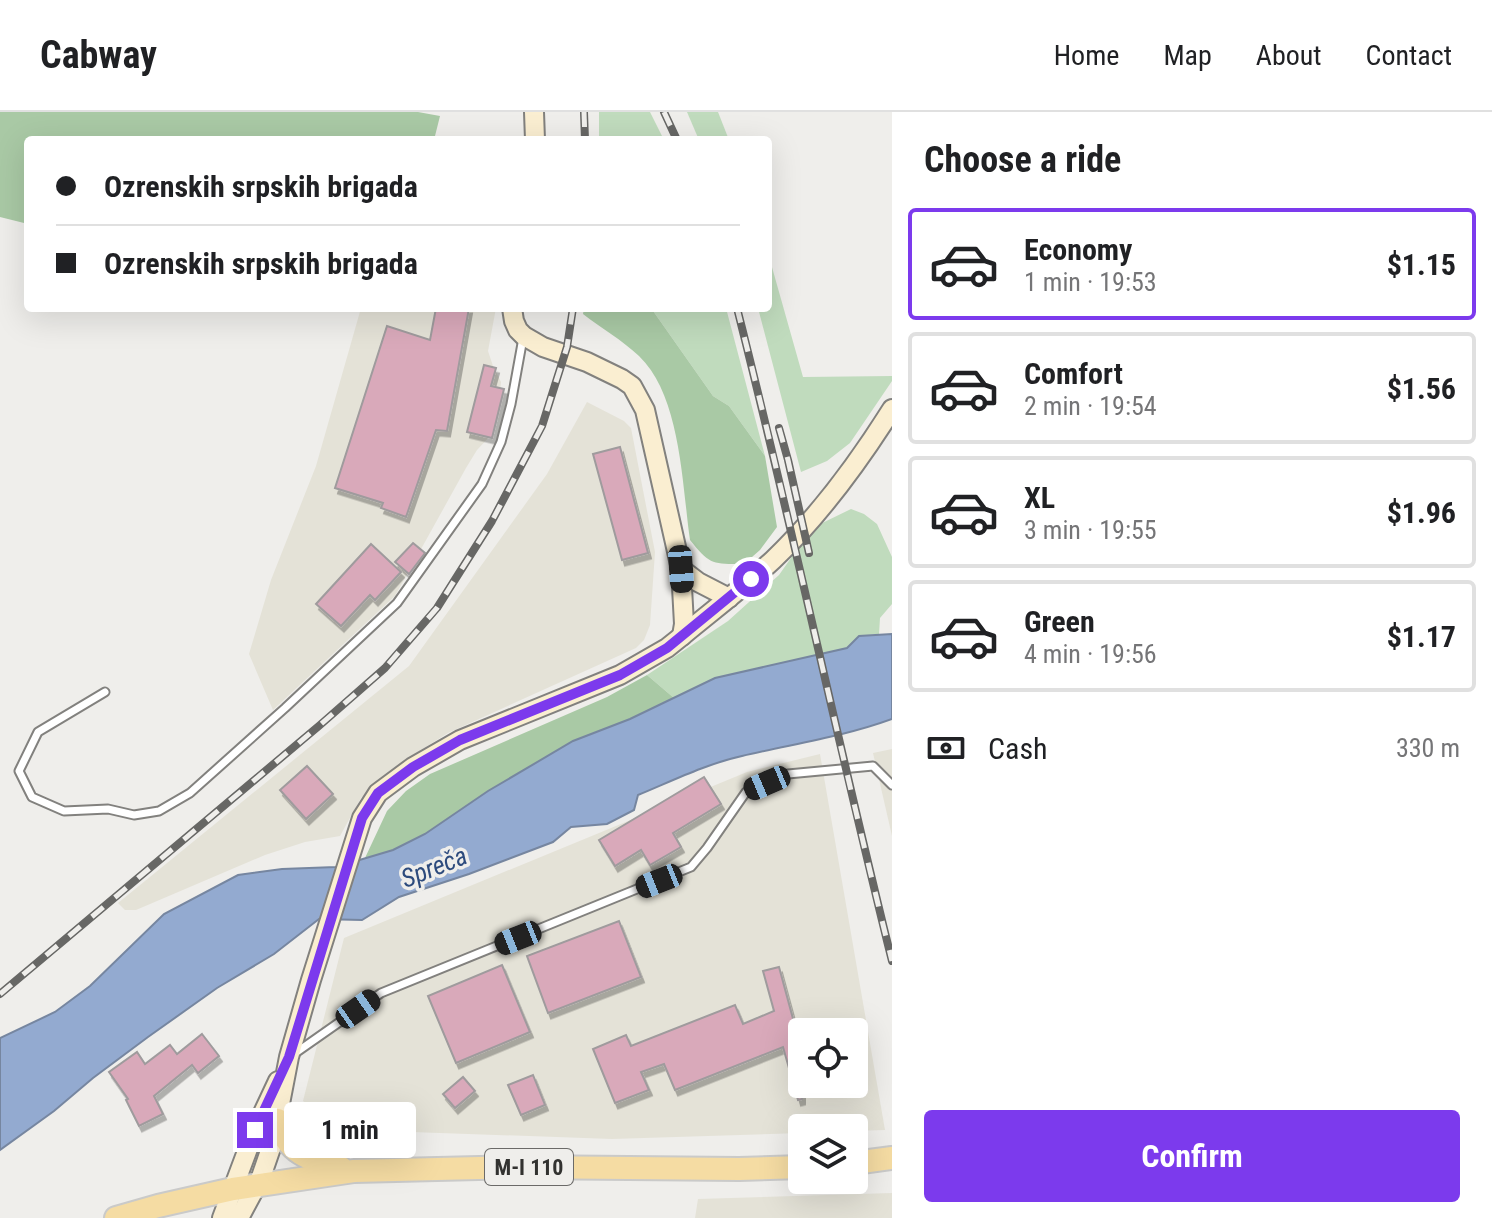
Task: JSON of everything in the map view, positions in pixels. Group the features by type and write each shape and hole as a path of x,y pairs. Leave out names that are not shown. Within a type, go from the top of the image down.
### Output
{"main road":[{"path":"534,112 535,136"},
{"path":"513,312 518,330 524,336 543,347 587,362 622,379 632,386 645,410 681,569 682,636"},
{"path":"239,1218 272,1145 289,1057 311,980 362,818 378,793 413,767 460,740 620,675 667,648 773,560 830,498 892,409"},
{"path":"681,569 729,598"},
{"path":"222,1218 255,1130 289,1057"},
{"path":"278,1120 281,1133 302,1155 354,1171"},
{"path":"868,1161 892,1158"},
{"name":"M-I 110","path":"116,1218 233,1189 354,1171 518,1167 788,1167"},
{"path":"158,1206 189,1218"}],"lane":[{"path":"105,692 38,732 19,771 32,797 64,811 108,809 134,815 159,811 190,793 397,603 482,484 501,442 524,336"},
{"path":"289,1057 381,993 691,867 746,792 788,774 873,766 892,785"}],"shaded area":[{"path":"360,312 495,312 488,351 501,382 492,434 466,468 395,596 273,710 249,654 271,580 316,466"},
{"path":"587,402 624,421 631,428 655,552 650,625 644,640 636,648 448,733 405,760 361,798 340,836 305,842 265,855 136,910 125,910 118,903 409,666 547,474"},
{"path":"892,749 892,836 873,753"},
{"path":"820,754 866,1018 788,1018 788,1098 868,1098 868,1032 885,1130 868,1131 868,1114 788,1114 788,1133 612,1139 355,1130 323,1116 303,1101 344,938 747,772"},
{"path":"892,1193 892,1218 695,1218 698,1199"}],"green space":[{"path":"0,112 418,112 440,116 435,136 24,136 24,223 0,217"},
{"path":"599,112 650,112 662,136 599,136"},
{"path":"687,112 718,112 727,136 697,136"},
{"path":"772,267 803,377 892,376 892,381 850,443 827,461 801,472 759,312 772,312"},
{"path":"654,312 727,312 765,456 729,406 713,396"},
{"path":"654,312 713,396 729,406 765,456 777,527 760,550 744,564 725,564 707,559 690,540 677,442 664,394 639,356 583,314"},
{"path":"851,509 877,524 892,557 892,604 880,618 879,634 859,636 848,648 715,678 674,698 647,675 728,621 779,575 812,528"},
{"path":"647,675 674,698 488,791 425,834 393,850 365,858 387,811 406,791 430,774 607,697"}],"water":[{"name":"Spreča","path":"892,634 892,719 742,756 689,773 638,795 634,810 607,824 571,827 553,842 399,897 362,920 319,919 274,954 217,988 148,1037 0,1150 0,1038 55,1012 90,986 164,914 238,875 282,869 336,867 393,850 425,834 488,791 573,741 630,719 715,678 847,648 859,636"}],"building":[{"path":"435,312 468,312 447,431 436,430 406,517 381,508 383,503 335,488 387,326 430,340"},
{"path":"484,365 496,368 491,386 504,389 492,438 467,432"},
{"path":"620,447 648,553 622,560 593,454"},
{"path":"413,543 425,553 409,574 395,562"},
{"path":"371,544 401,572 375,600 370,595 341,626 316,604"},
{"path":"307,766 333,794 306,819 280,790"},
{"path":"704,777 721,804 673,833 681,847 650,865 641,850 615,866 599,840"},
{"path":"619,921 641,977 548,1013 527,956"},
{"path":"502,965 530,1032 456,1063 428,996"},
{"path":"779,967 793,1018 788,1018 788,1065 783,1047 675,1090 664,1064 641,1072 649,1090 615,1103 593,1049 626,1035 631,1046 735,1005 743,1024 774,1011 763,971"},
{"path":"202,1034 219,1056 198,1073 192,1065 154,1096 163,1114 139,1126 128,1099 109,1072 137,1052 145,1064 170,1045 177,1054"},
{"path":"533,1075 545,1105 521,1115 508,1085"},
{"path":"463,1077 475,1091 455,1108 443,1094"}],"railway":[{"path":"584,112 585,136"},
{"path":"664,112 675,136"},
{"path":"0,994 385,668 437,608 492,521 542,426 567,347 572,312"},
{"path":"738,312 892,961"},
{"path":"779,428 809,553"}],"route":[{"path":"255,1130 289,1057 362,818 378,793 413,767 460,740 620,675 667,648 751,579"}]}
